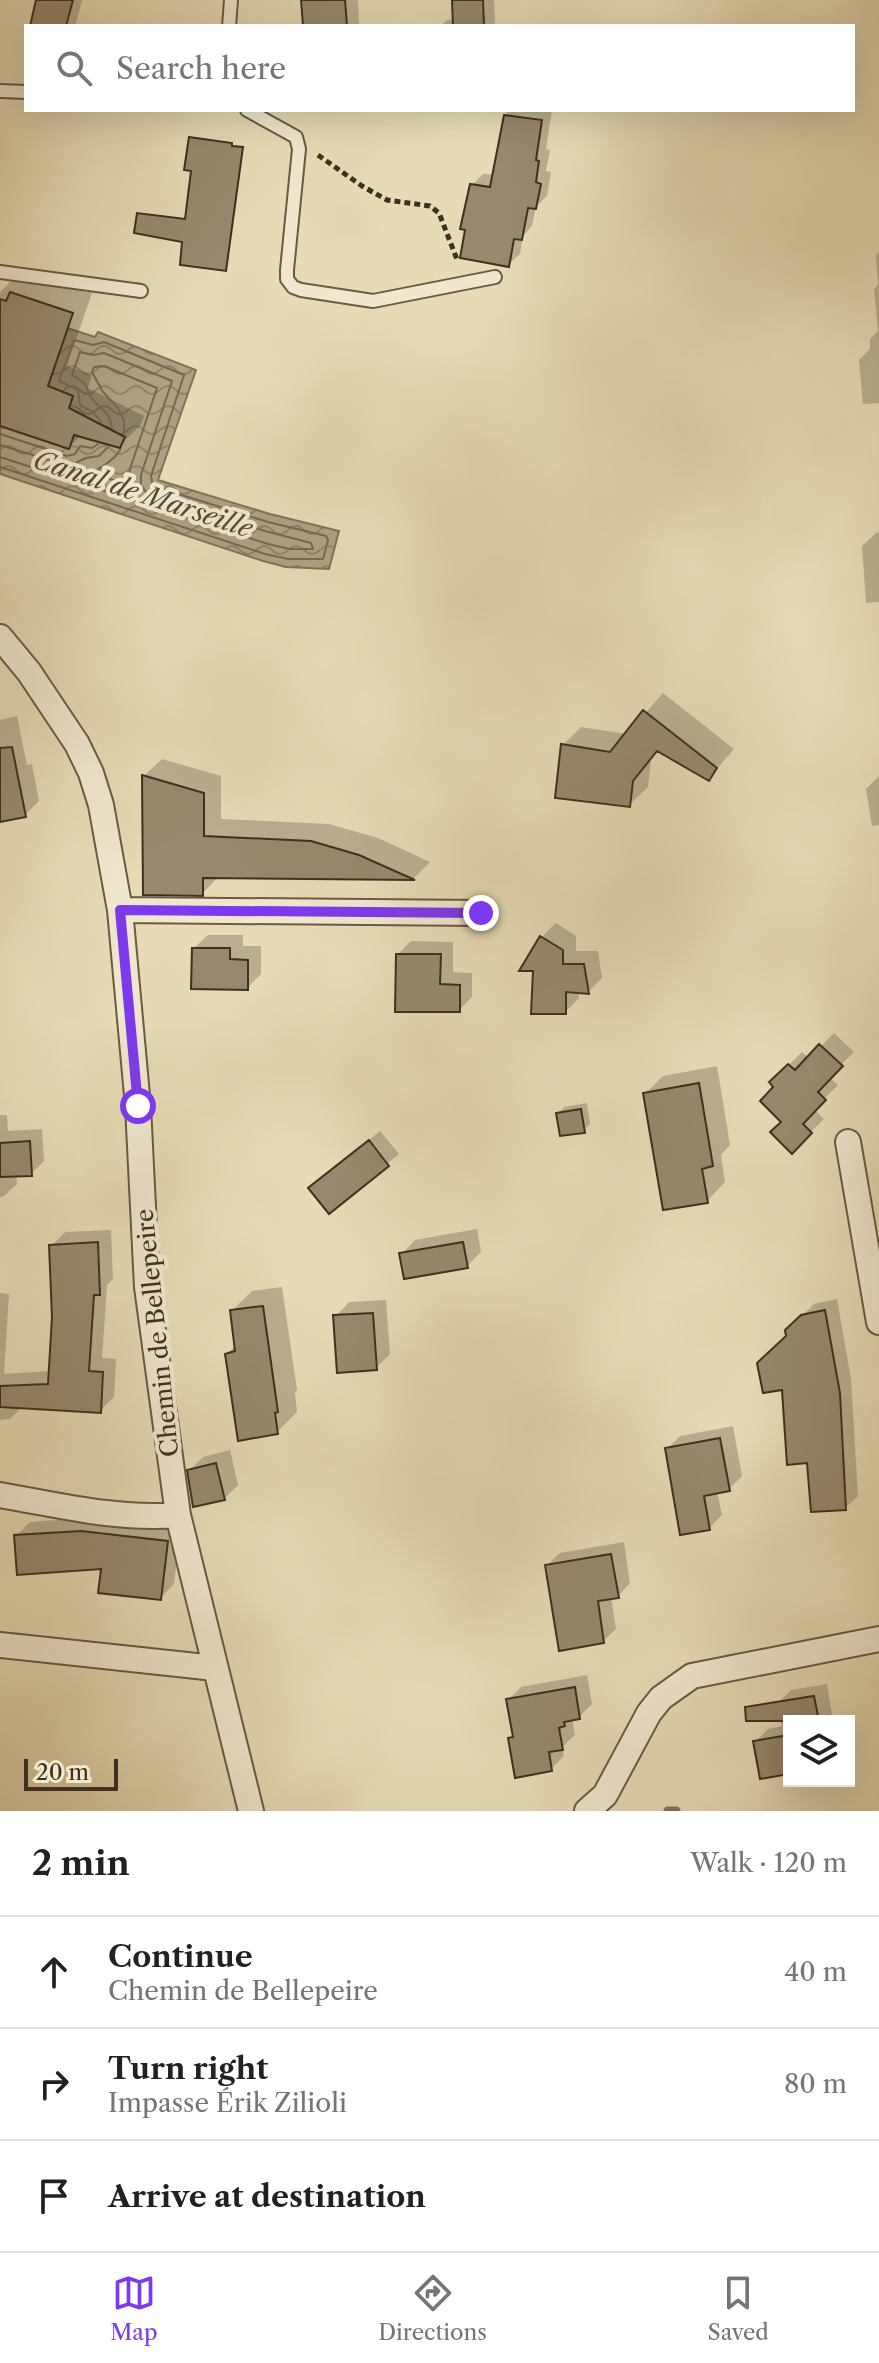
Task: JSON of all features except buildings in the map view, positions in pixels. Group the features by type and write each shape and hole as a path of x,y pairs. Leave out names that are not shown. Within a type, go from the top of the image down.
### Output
{"street":[{"name":"Chemin de Bellepeire","path":"0,637 29,672 77,744 91,773 101,805 120,910 138,1106 147,1287 178,1515 251,1811"},
{"path":"120,910 481,913"},
{"path":"848,1142 879,1322"},
{"path":"0,1495 117,1516 148,1518 178,1515"},
{"path":"587,1811 605,1795 649,1713 668,1692 692,1676 879,1639"},
{"path":"0,1645 215,1668"}],"lane":[{"path":"229,24 231,0"},
{"path":"0,91 24,92"},
{"path":"251,112 296,137 299,149 287,279 293,287 319,294 373,301 495,277"},
{"path":"0,272 141,291"}],"path":[{"path":"296,137 333,167 387,200 430,206 439,213 467,283"}],"water":[{"name":"Canal de Marseille","path":"67,328 95,337 98,332 196,370 158,480 339,531 329,569 286,567 263,561 0,474 0,426 69,449 74,435 92,440 69,408 73,396 48,386"}],"waterway":[{"path":"668,1811 676,1811"}],"route":[{"path":"138,1106 120,910 481,913"}]}
